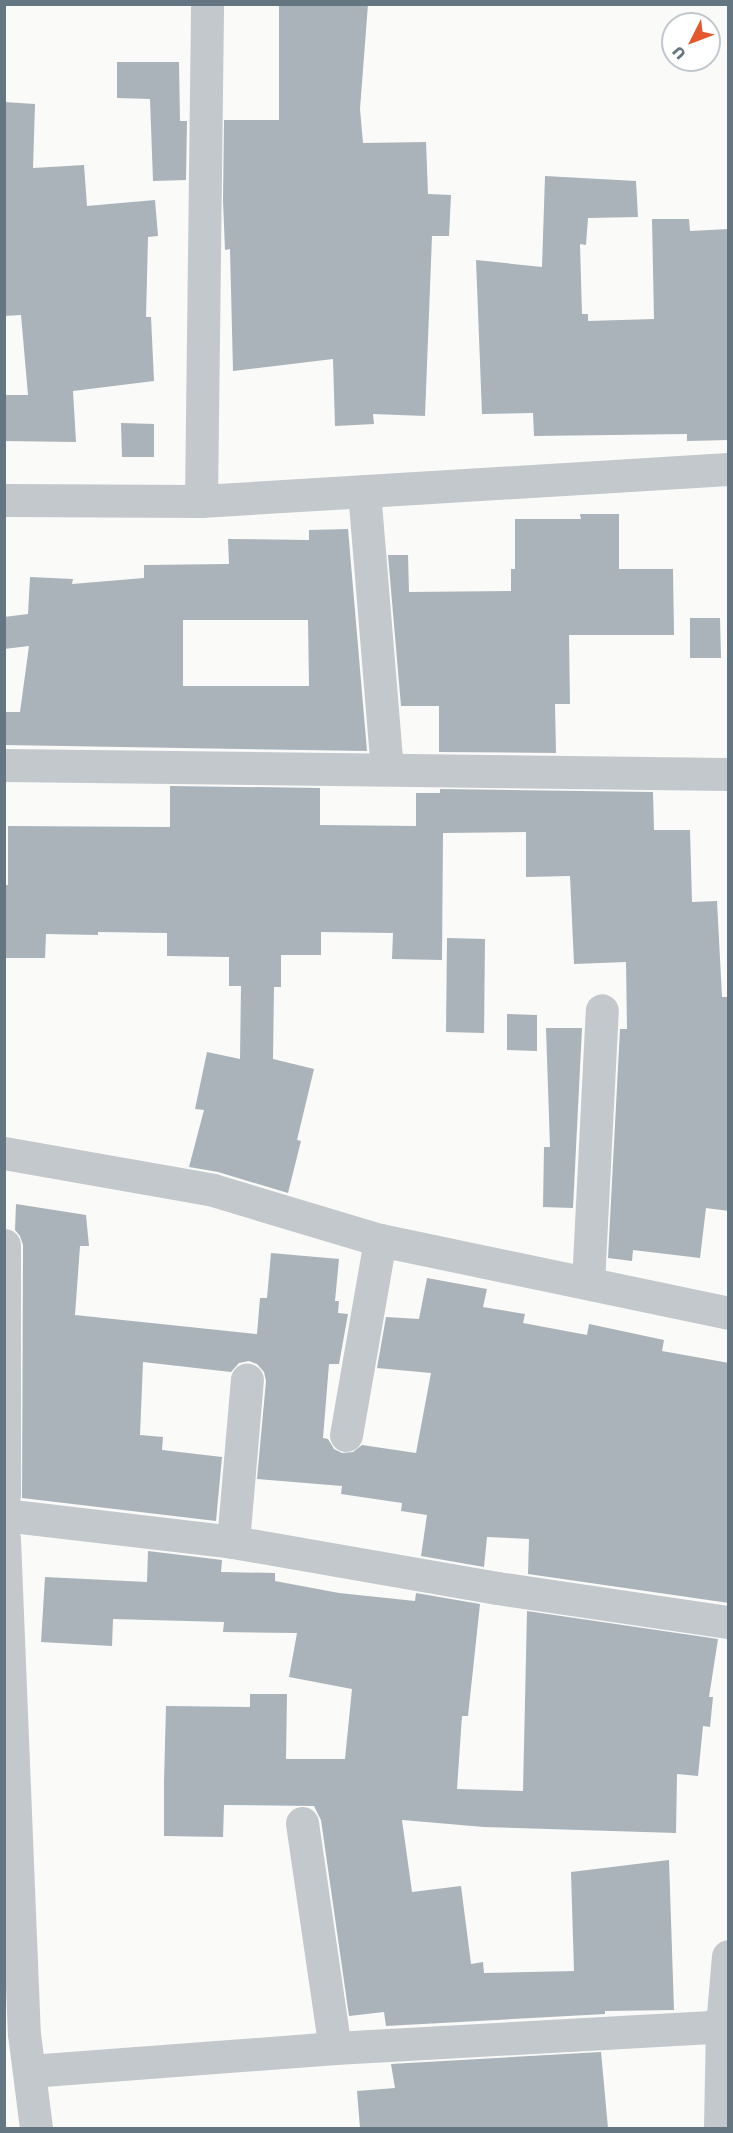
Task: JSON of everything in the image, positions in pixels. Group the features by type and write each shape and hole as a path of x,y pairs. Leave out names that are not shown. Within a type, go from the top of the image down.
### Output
{"street":[{"path":"201,501 207,4"},
{"path":"4,500 201,501 729,469"},
{"path":"364,491 387,769"},
{"path":"4,765 729,774"},
{"path":"588,1283 602,1010"},
{"path":"4,1153 213,1190 380,1240 729,1313"},
{"path":"346,1435 380,1240"},
{"path":"4,1245 4,1495"},
{"path":"233,1542 248,1380"},
{"path":"4,1515 233,1542 464,1582 729,1622"},
{"path":"4,1539 14,2035 30,2071 36,2128"},
{"path":"302,1823 335,2048"},
{"path":"720,2128 729,1956"},
{"path":"30,2071 335,2048 725,2026"}],"building":[{"path":"279,4 368,4 360,109 363,143 426,142 428,194 451,195 449,236 432,236 425,416 373,414 374,424 335,426 333,359 233,371 230,249 225,250 223,201 224,120 279,120"},
{"path":"117,62 179,62 180,121 187,121 186,180 153,181 150,99 117,98"},
{"path":"4,102 35,104 33,168 84,165 87,206 155,200 158,236 148,237 146,317 151,317 154,381 73,391 76,442 4,441 4,395 28,395 21,315 4,316"},
{"path":"545,176 636,181 638,217 588,218 586,245 580,244 582,314 588,314 588,321 654,319 652,219 689,219 690,231 729,229 729,440 687,441 687,434 534,436 533,413 482,414 476,260 542,267"},
{"path":"121,423 154,424 154,457 122,457"},
{"path":"580,514 619,514 619,569 673,569 674,635 569,635 570,704 555,704 556,753 439,752 439,706 401,706 388,555 408,555 409,592 511,591 511,569 515,569 515,519 581,519"},
{"path":"348,529 367,751 4,745 4,712 20,712 29,646 4,649 4,617 28,614 30,577 73,579 72,584 144,578 144,565 229,564 228,539 309,540 309,530","holes":["183,620 308,620 309,686 183,686"]},
{"path":"690,618 720,618 721,658 690,658"},
{"path":"170,786 320,788 320,825 416,826 416,793 440,793 440,789 653,792 654,830 690,830 692,902 717,901 722,997 729,997 729,1211 706,1208 700,1258 633,1250 632,1261 608,1258 620,1029 627,1029 626,962 574,964 570,876 526,877 526,832 443,833 442,960 392,959 393,933 321,932 321,955 281,955 281,987 274,987 273,1059 314,1069 297,1140 301,1141 288,1193 218,1172 189,1167 204,1110 195,1109 207,1052 240,1059 241,986 229,986 229,957 167,956 167,933 98,932 98,935 46,934 45,958 4,958 4,885 8,885 8,826 170,827"},
{"path":"447,938 485,939 484,1033 446,1032"},
{"path":"507,1014 537,1015 537,1051 507,1050"},
{"path":"546,1028 582,1028 573,1208 543,1207 544,1147 550,1147"},
{"path":"16,1204 86,1215 89,1246 80,1246 75,1315 257,1334 260,1298 267,1298 271,1253 339,1259 335,1301 339,1301 338,1313 348,1314 339,1364 329,1364 323,1438 328,1439 334,1449 342,1453 353,1452 362,1445 416,1453 431,1373 377,1368 386,1317 419,1319 427,1278 487,1289 483,1307 525,1314 523,1323 587,1335 589,1324 664,1340 662,1351 729,1363 729,1603 528,1574 529,1539 487,1537 484,1567 421,1556 427,1515 401,1511 402,1503 341,1494 342,1486 257,1479 266,1381 264,1372 257,1364 249,1361 239,1363 231,1372 143,1362 140,1435 163,1437 162,1450 222,1457 216,1521 22,1498 23,1245 15,1230"},
{"path":"148,1551 222,1560 221,1572 275,1573 275,1581 339,1593 415,1601 416,1593 480,1604 468,1716 462,1716 457,1789 523,1791 527,1611 718,1639 709,1697 713,1697 710,1727 703,1726 698,1776 677,1774 676,1833 484,1827 402,1820 412,1892 461,1886 471,1964 483,1962 484,1973 574,1971 571,1872 669,1860 674,2010 605,2011 605,2014 386,2026 384,2012 349,2016 321,1820 314,1806 224,1805 223,1837 164,1836 164,1782 166,1706 250,1707 250,1694 287,1694 286,1759 345,1759 352,1689 289,1677 297,1633 223,1632 224,1622 113,1619 112,1646 41,1642 45,1577 147,1582"},
{"path":"601,2052 608,2128 360,2128 357,2091 395,2088 391,2064"}]}
